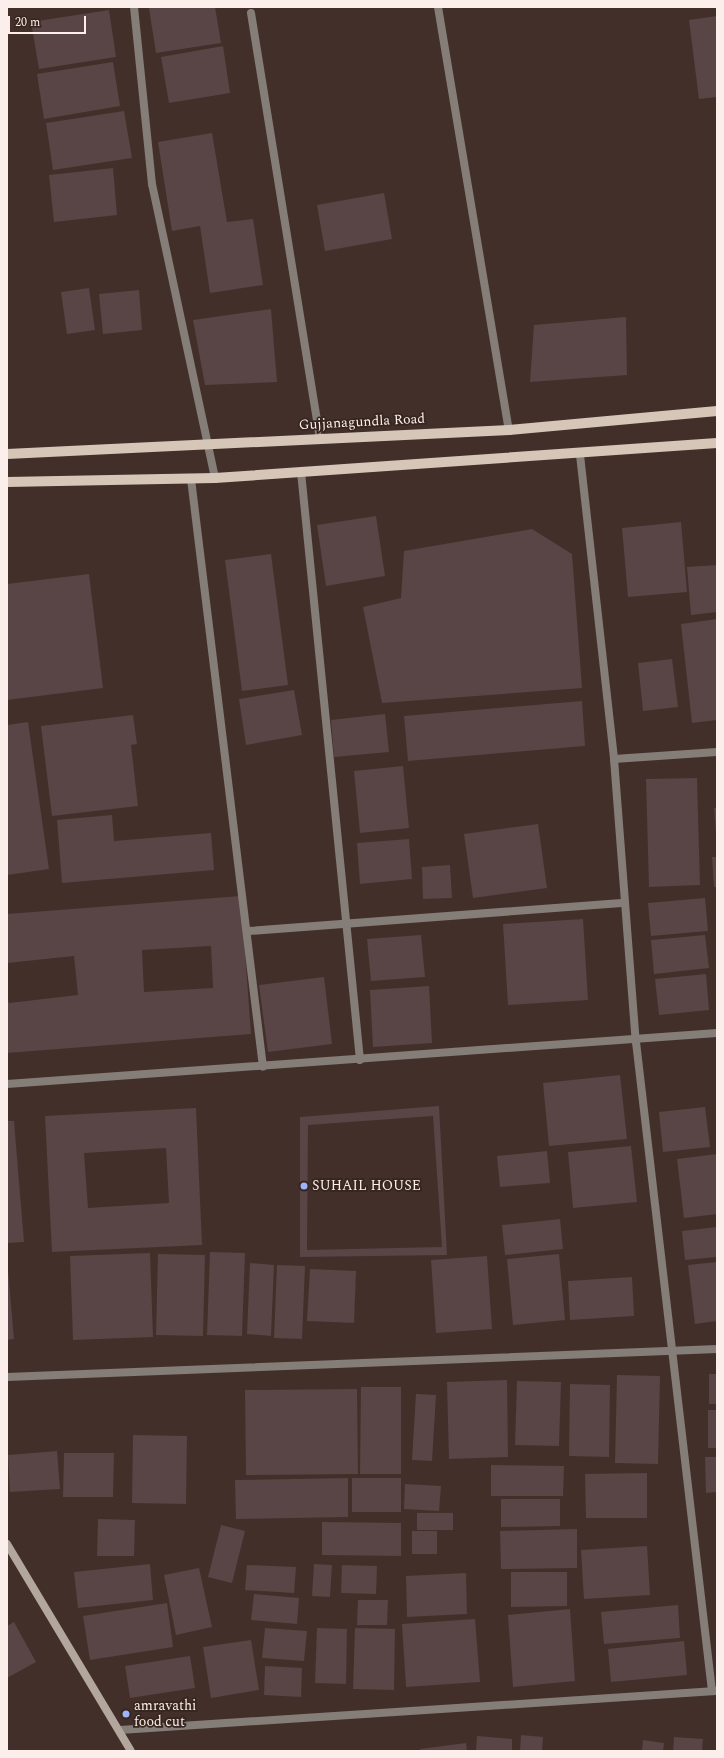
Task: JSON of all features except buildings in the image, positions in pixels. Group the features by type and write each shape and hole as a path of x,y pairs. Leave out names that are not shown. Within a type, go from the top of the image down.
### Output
{"main road":[{"name":"Gujjanagundla Road","path":"7,454 509,430 717,411"},
{"path":"7,482 215,478 580,455 717,443"}],"street":[{"path":"134,7 152,184 210,444 215,478"},
{"path":"438,7 509,430"},
{"path":"251,13 320,438"},
{"path":"120,1730 715,1691 636,1042 614,759 580,455"},
{"path":"301,472 360,1060"},
{"path":"191,479 249,930 263,1067"},
{"path":"614,759 717,752"},
{"path":"249,930 625,903"},
{"path":"7,1084 636,1042 717,1033"},
{"path":"7,1376 717,1349"},
{"path":"7,1544 120,1730 131,1751"}],"place":[{"name":"SUHAIL HOUSE","path":"304,1186"},
{"name":"amravathi food cut","path":"126,1714"}]}
